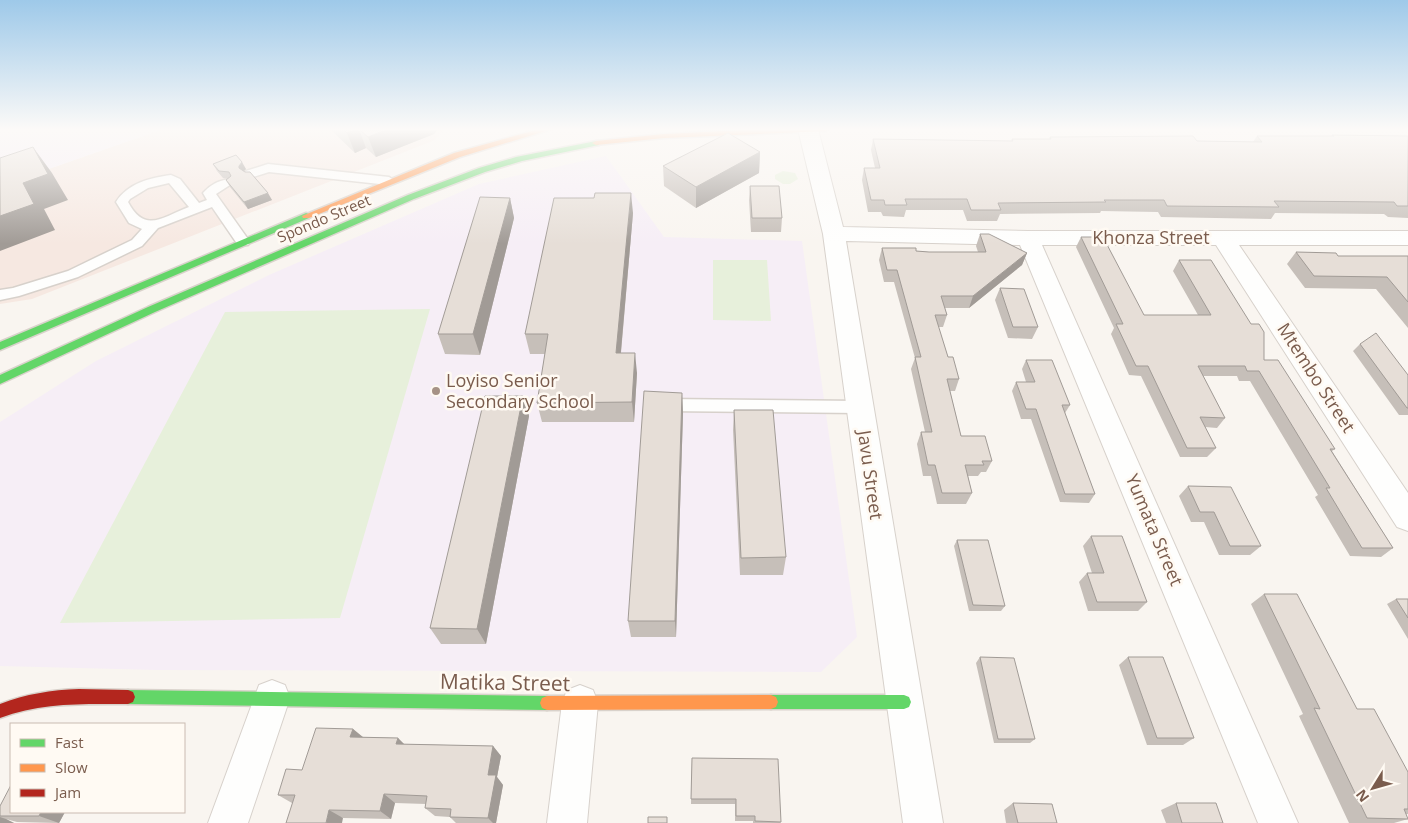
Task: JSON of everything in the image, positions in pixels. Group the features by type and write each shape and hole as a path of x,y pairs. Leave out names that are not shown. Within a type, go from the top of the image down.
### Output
{"main road":[{"name":"Spondo Street","path":"0,346 243,242 425,167"},
{"name":"Spondo Street","path":"0,380 63,349 441,185 494,167"},
{"name":"Matika Street","path":"0,711 24,702 46,698 105,697 580,703 904,702"}],"street":[{"name":"Javu Street","path":"821,167 834,234 923,823"},
{"name":"Khonza Street","path":"834,234 1028,238 1408,238"},
{"name":"Yumata Street","path":"1028,238 1113,433 1278,823"},
{"name":"Mtembo Street","path":"1223,238 1408,518"},
{"path":"228,823 272,698"},
{"path":"567,823 580,703"}],"lane":[{"path":"250,174 268,168 389,181"},
{"path":"197,208 176,182 171,179 134,190 125,196 122,202 136,223 142,226 153,225 197,208 214,201"},
{"path":"227,183 209,193 243,242"},
{"path":"0,295 14,293 73,274 136,243 153,225"},
{"path":"665,405 860,407"}],"shaded area":[{"path":"0,167 53,167 0,186"},
{"path":"53,167 366,167 32,299 0,304 0,186"},
{"name":"Loyiso Senior Secondary School","path":"554,167 614,167 664,237 802,241 857,637 821,672 157,670 0,666 0,422 96,361 269,275 479,184"}],"green space":[{"path":"783,171 795,173 798,179 790,184 783,184 775,179 775,175"},
{"path":"713,260 767,260 771,321 713,320"},
{"path":"430,309 340,618 60,623 225,312"}],"building":[{"path":"0,167 44,167 48,174 23,183 34,204 0,216"},
{"path":"216,167 239,167 245,172 250,172 268,193 244,202 226,180 231,176 229,172 219,171"},
{"path":"665,167 732,167 696,187"},
{"path":"1408,167 1408,206 1397,206 1394,202 1274,201 1279,207 1167,206 1164,200 1104,200 1106,202 998,203 1001,210 971,210 967,199 905,199 907,205 885,205 884,200 871,200 864,168"},
{"path":"750,186 779,186 782,218 752,218"},
{"path":"595,193 631,193 616,353 635,353 632,402 537,403 548,334 525,334 554,198 594,198"},
{"path":"480,197 510,198 473,334 438,334"},
{"path":"980,234 989,234 1027,253 973,296 941,296 947,315 935,315 948,357 953,357 959,379 947,379 961,436 985,436 992,461 982,461 984,465 965,465 972,493 942,493 935,465 928,465 921,432 932,432 915,357 921,357 897,270 887,270 882,248 916,248 916,251 929,252 986,252"},
{"path":"1081,237 1103,237 1144,315 1211,315 1179,260 1211,260 1251,324 1259,324 1264,332 1264,360 1278,360 1335,449 1330,449 1393,548 1362,548 1326,488 1330,488 1259,371 1247,371 1245,366 1198,366 1225,418 1200,417 1216,448 1187,448 1148,366 1136,366 1116,324 1123,324"},
{"path":"1296,252 1336,253 1338,256 1408,256 1408,302 1387,277 1314,276"},
{"path":"1000,288 1024,289 1038,327 1013,327"},
{"path":"1376,333 1408,375 1408,408 1360,344"},
{"path":"1026,360 1052,360 1070,405 1062,405 1095,494 1065,494 1036,409 1026,409 1016,382 1035,382"},
{"path":"644,391 682,393 675,621 628,621"},
{"path":"485,396 523,396 477,629 430,628"},
{"path":"734,410 773,410 786,557 741,558"},
{"path":"1188,486 1231,487 1261,546 1230,546 1214,512 1200,512"},
{"path":"1091,536 1122,536 1147,602 1097,602 1087,573 1104,573"},
{"path":"957,540 988,540 1005,606 973,605"},
{"path":"1264,594 1297,594 1357,709 1374,709 1408,772 1408,809 1404,809 1408,819 1367,818 1314,708 1320,709"},
{"path":"1396,599 1408,599 1408,618"},
{"path":"980,657 1014,658 1035,739 998,739"},
{"path":"1128,657 1163,657 1194,738 1157,738"},
{"path":"316,728 353,729 350,737 398,738 396,744 493,746 488,775 496,775 488,818 450,817 451,809 425,808 427,796 384,794 380,811 329,810 326,823 286,823 295,795 278,795 286,769 302,770"},
{"path":"692,758 778,759 781,822 755,821 755,816 736,816 736,799 691,799"},
{"path":"10,787 10,813 40,813 39,816 0,816 0,806"},
{"path":"1013,803 1052,804 1057,823 1018,823"},
{"path":"1176,803 1216,803 1223,823 1182,823"},
{"path":"648,817 667,817 667,823 648,823"}],"traffic: fast":[{"path":"0,380 151,310 376,212 446,183 491,167"},
{"path":"0,346 306,216"},
{"path":"128,697 547,703"},
{"path":"771,702 904,702"}],"traffic: slow":[{"path":"306,216 426,167"},
{"path":"547,703 771,702"}],"traffic: jam":[{"path":"0,711 31,701 63,697 128,697"}],"place":[{"name":"Loyiso Senior Secondary School","path":"436,391"}]}
